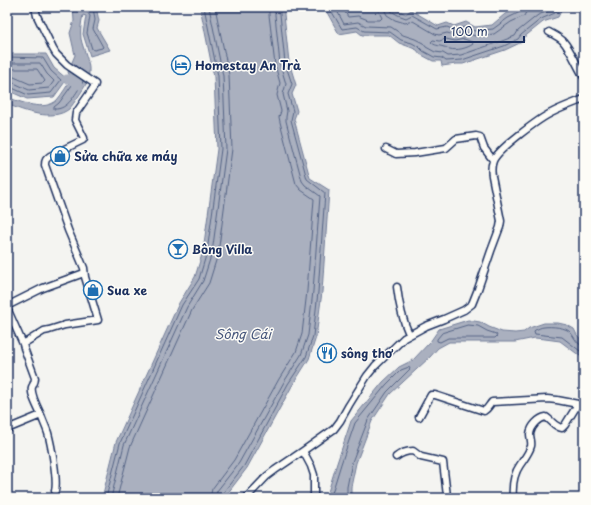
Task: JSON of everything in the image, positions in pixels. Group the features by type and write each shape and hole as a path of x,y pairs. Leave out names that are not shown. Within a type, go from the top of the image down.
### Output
{"street":[{"path":"23,344 44,331 65,325 98,320 84,273 84,268 68,230 45,165 45,161 50,156 83,140 84,138 75,117 95,84 61,60 53,49 37,16 35,7"},
{"path":"550,32 562,40 584,77"},
{"path":"246,498 267,476 334,429 367,376 404,338 426,326 464,310 472,304 501,221 491,169 493,160 500,151 530,127 551,113 584,99"},
{"path":"386,149 396,154 422,152 446,148 456,140 476,136 480,137 484,148 493,160"},
{"path":"55,491 56,486 54,468 48,434 32,394 32,387 35,382 35,378 23,344 7,307 43,288 84,273"},
{"path":"397,287 402,317 409,334"},
{"path":"419,417 431,395 484,411 492,402 547,399 562,400 581,405 562,428 558,427 546,417 543,417 533,425 530,435 532,445 519,466 513,481 513,498"},
{"path":"7,429 41,415"},
{"path":"303,451 314,475 314,498"},
{"path":"396,457 404,452 413,451 421,458 443,462 447,496 449,498"}],"water":[{"path":"73,7 96,7 99,21 97,28 110,50 90,56 83,34 86,16 83,15 81,39 89,68 89,76 84,88 70,108 62,113 47,115 21,110 7,104 7,97 32,105 39,106 52,104 63,93 71,79 68,72 75,55 70,33 74,21"},
{"name":"Sông Cái","path":"200,7 284,7 289,62 296,85 292,94 297,111 294,119 310,178 329,190 322,292 316,337 309,359 292,386 247,468 224,498 102,498 116,442 179,303 195,277 203,251 217,149 214,77"},
{"path":"324,7 390,7 406,14 411,10 438,26 447,23 454,26 466,22 475,27 492,25 505,14 522,7 563,7 558,17 543,22 523,38 524,41 505,50 463,64 442,66 441,61 433,61 420,54 417,50 399,43 389,35 362,35 357,31 339,34"},
{"path":"7,54 46,54 54,68 67,79 54,97 27,99 7,90"},
{"path":"468,320 480,322 502,332 515,333 524,332 529,328 544,323 558,323 567,325 574,329 584,343 584,359 560,341 545,339 535,338 515,342 449,342 438,348 390,394 372,421 356,463 351,487 351,498 328,498 328,492 351,421 383,382 399,367 413,360 430,342 439,329"}],"waterway":[{"path":"67,79 72,79 78,85"}],"place":[{"name":"Homestay An Trà","path":"181,65"},
{"name":"Sửa chữa xe máy","path":"60,156"},
{"name":"Bông Villa","path":"178,249"},
{"name":"Sua xe","path":"93,290"},
{"name":"sông thơ","path":"327,353"}]}
